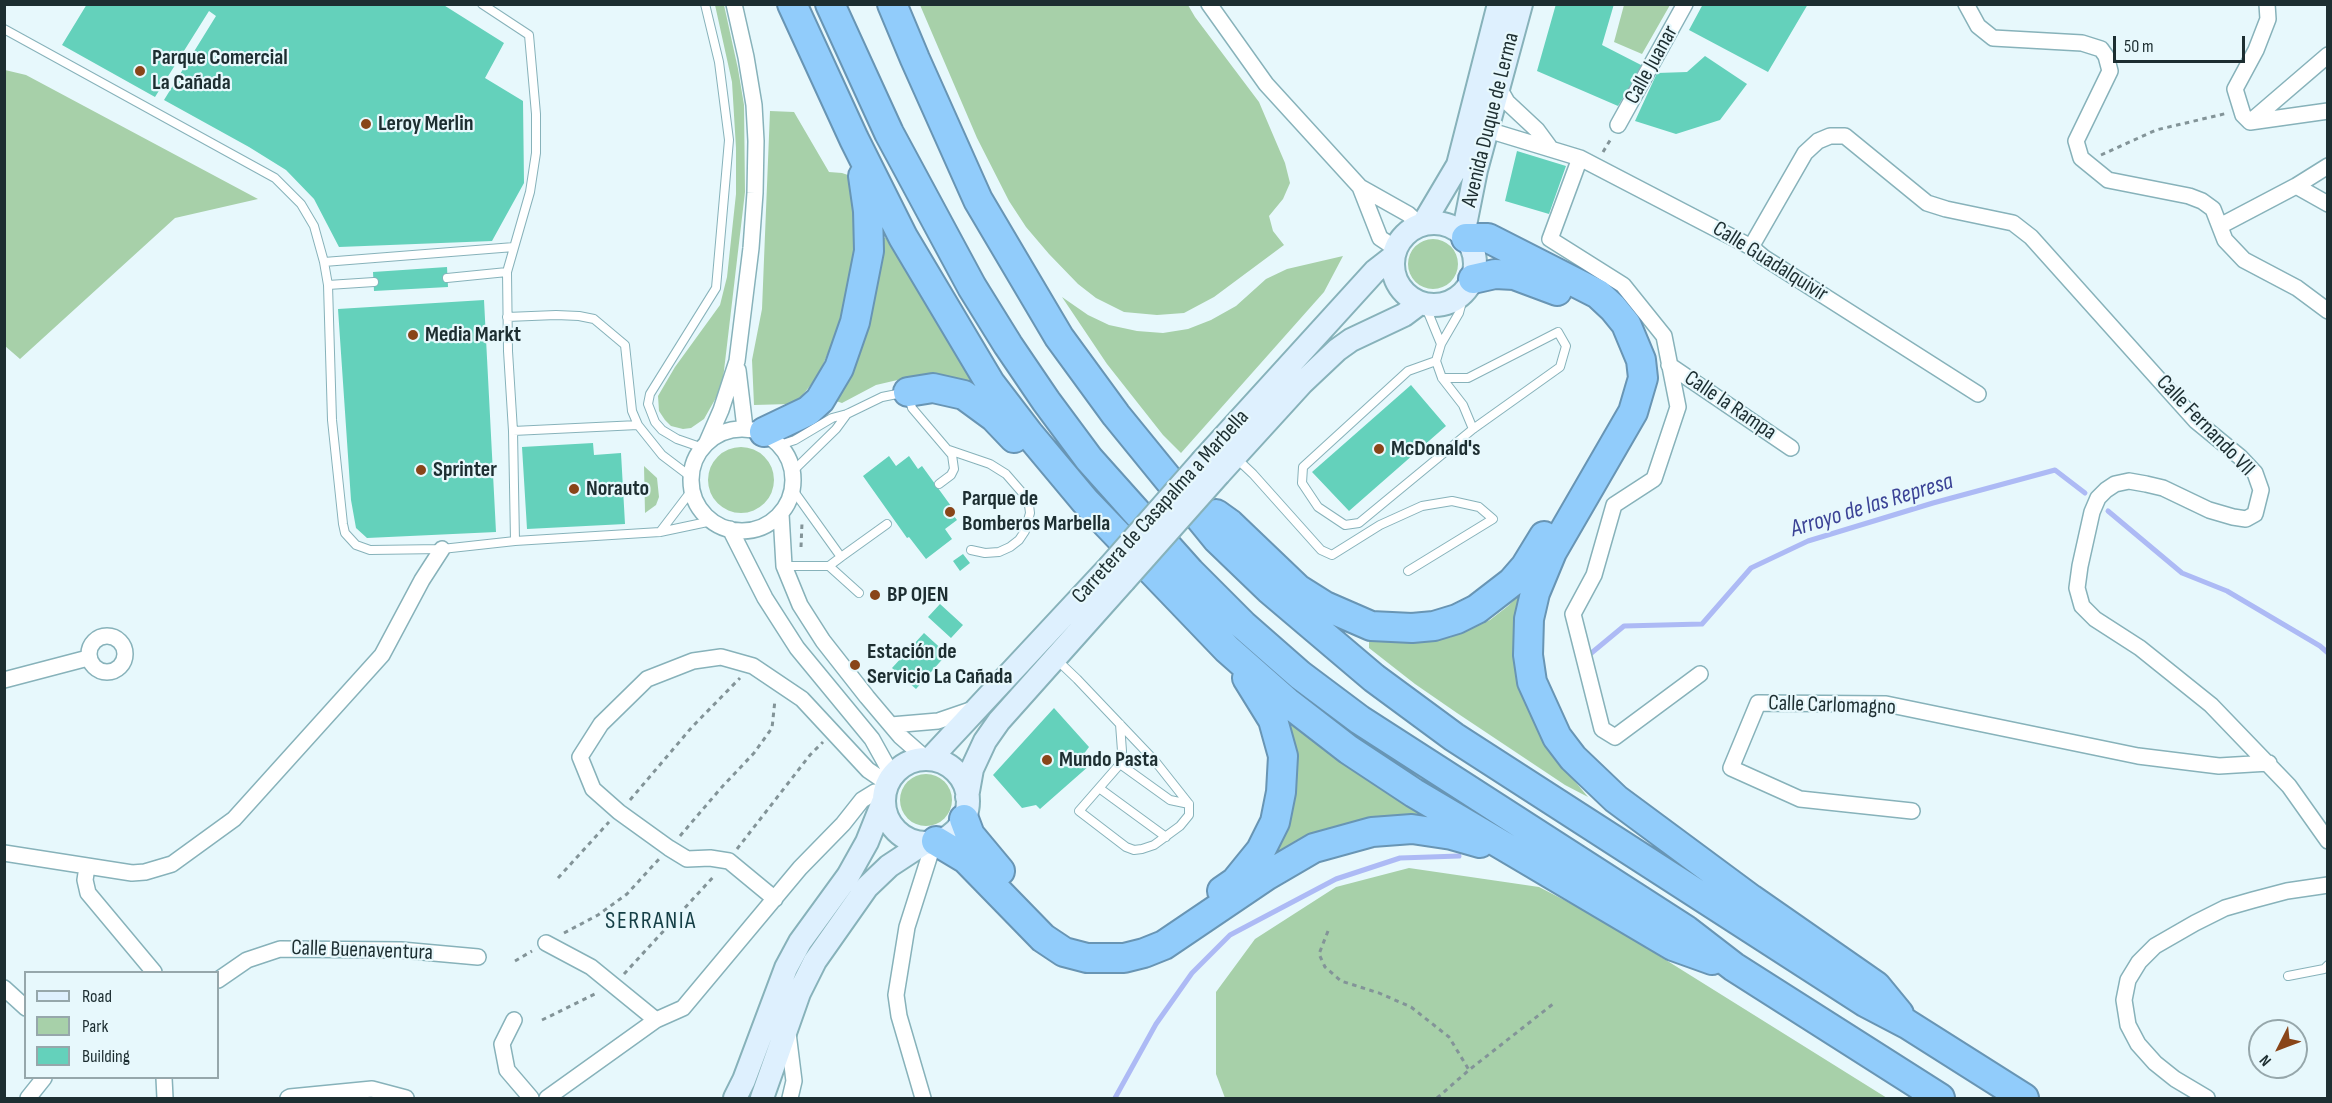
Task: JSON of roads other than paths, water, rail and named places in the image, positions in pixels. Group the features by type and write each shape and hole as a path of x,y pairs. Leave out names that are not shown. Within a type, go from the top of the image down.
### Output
{"highway":[{"path":"792,4 854,139 903,237 990,383 1085,501 1227,649 1287,702 1349,750 1414,793 1673,946 1734,967"},
{"path":"830,4 900,153 972,287 1008,345 1089,459 1190,573 1300,675 1360,720 1686,930 1734,967 1940,1098"},
{"path":"892,4 978,200 1059,337 1116,415 1217,539 1269,589 1374,678 1474,750 1865,1002 1907,1023 2024,1098"},
{"path":"763,435 795,419 820,400 839,369 855,322 865,275 869,232 866,188 854,139"},
{"path":"1465,237 1488,238 1598,294 1626,324 1641,360 1643,378 1633,412 1552,552 1535,593 1529,619 1528,655 1532,682 1557,737 1592,778 1616,800 1750,899 1876,986 1907,1023"},
{"path":"1170,481 1230,524 1298,589 1351,619 1371,626 1412,628 1446,622 1477,609 1512,582 1525,567 1615,417 1625,382 1623,359 1615,335 1603,319 1587,305 1546,285 1514,275 1496,274 1468,286"},
{"path":"908,392 933,388 964,395 994,417 1050,476 1085,501"},
{"path":"965,808 970,835 1038,913 1060,932 1092,945 1125,945 1160,934 1235,882 1261,850 1275,822 1281,792 1283,756 1273,720 1254,687 1227,649"},
{"path":"931,842 966,859 1042,938 1064,952 1087,958 1124,958 1164,945 1266,876 1314,848 1372,832 1412,829 1452,835 1516,854"}],"main road":[{"name":"Avenida Duque de Lerma","path":"1422,224 1458,165 1499,4"},
{"name":"Avenida Duque de Lerma","path":"1465,237 1476,170 1521,4"},
{"path":"1435,223 1448,225 1465,237 1475,258 1468,286 1453,301 1442,305 1422,304 1407,296 1398,285 1393,272 1394,253 1403,236 1422,224 1435,223"},
{"name":"Carretera de Casapalma a Marbella","path":"928,759 1116,574 1211,467 1375,271 1394,253"},
{"name":"Carretera de Casapalma a Marbella","path":"1211,467 1235,457 1302,383 1337,350 1351,340 1422,304"},
{"name":"Carretera de Casapalma a Marbella","path":"965,808 972,769 985,741 999,721 1055,658 1116,574"},
{"path":"735,1098 789,962 848,876 867,842 887,788 907,763 928,759 948,765 956,771 966,787 965,808 952,833 931,842 879,874 856,901 807,977 762,1098"},
{"path":"887,788 885,813 896,830 913,841 931,842"}],"street":[{"path":"734,4 754,105 756,141 751,248 737,361 721,410 705,445 693,464 691,484 703,512 712,521 730,529 752,530 766,526 788,505 793,490 793,471 789,457 763,435 737,361"},
{"path":"1209,4 1266,84 1360,187 1422,224"},
{"name":"Calle Juanar","path":"1618,125 1685,4"},
{"path":"1966,4 1978,26 1993,38 2082,43 2101,50 2106,56 2110,70 2076,141 2081,158 2108,180 2189,196 2202,201 2213,209 2225,240 2244,260 2297,288 2328,311"},
{"path":"2250,122 2240,110 2235,89 2256,50 2268,19 2267,4"},
{"path":"2250,122 2328,55"},
{"path":"1499,88 1507,102 1537,130 1551,149"},
{"path":"2250,122 2328,111"},
{"name":"Calle Guadalquivir","path":"1488,130 1596,165 1751,247 1763,257 1978,394"},
{"name":"Calle Fernando VII","path":"1751,247 1805,153 1818,141 1830,136 1845,136 1927,202 1946,210 2013,223 2031,237 2196,421 2240,457 2255,473 2261,490 2255,514 2246,519 2233,518 2209,510 2163,488 2129,482 2115,483 2098,498 2092,512 2077,588 2082,606 2095,619 2140,648 2211,705 2289,786 2328,841"},
{"path":"1580,158 1550,239 1623,285 1664,336 1678,407 1654,479 1614,505 1594,575 1573,614 1602,729 1615,737 1700,674"},
{"path":"2220,226 2296,186 2328,166"},
{"path":"2296,186 2328,204"},
{"path":"1360,187 1380,238 1394,253"},
{"name":"Calle la Rampa","path":"1670,365 1791,448"},
{"path":"705,445 727,431 763,435"},
{"path":"781,514 784,566 800,605 824,641 891,725 928,759"},
{"path":"730,529 765,598 797,648 872,740 887,788"},
{"path":"4,853 132,873 159,869 172,864 234,819 382,654 422,580 442,549"},
{"path":"775,899 729,861 710,858 687,859 619,812 593,789 580,757 601,724 647,679 693,661 721,657 753,666 802,699 887,788"},
{"path":"4,680 88,658"},
{"name":"Calle Carlomagno","path":"1912,811 1800,799 1731,768 1758,703 1886,705 2138,756 2219,766 2269,763"},
{"path":"891,725 938,721 981,706"},
{"path":"547,1098 656,1020 683,1008 800,868 843,824 862,800 887,788"},
{"path":"923,1098 899,1016 896,995 907,927 931,842"},
{"path":"87,867 85,880 88,893 153,971"},
{"path":"2207,1098 2175,1079 2155,1063 2138,1044 2128,1025 2124,1000 2128,980 2139,962 2155,946 2225,908 2297,888 2328,885"},
{"path":"546,943 591,967 656,1020"},
{"name":"Calle Buenaventura","path":"219,979 247,960 280,949 401,950 478,957"},
{"path":"4,988 24,1006"},
{"path":"514,1020 502,1044 507,1070 531,1098"},
{"path":"787,1029 794,1081 790,1098"},
{"path":"28,1098 42,1079"},
{"path":"164,1079 165,1098"},
{"path":"288,1098 372,1089 406,1098"}],"lane":[{"path":"482,4 529,35 536,114 536,153 530,192 507,272 515,541"},
{"path":"705,4 719,62 729,140 716,288 650,394 648,404 655,422 662,430 677,439 705,445"},
{"path":"4,29 275,178 301,204 314,226 328,285 332,420 345,533 356,545 370,550 442,549 515,541 660,532 712,521"},
{"path":"324,262 514,247"},
{"path":"447,278 507,272"},
{"path":"328,285 374,282"},
{"path":"1468,286 1459,313 1441,344 1436,361 1442,378 1463,405 1473,429"},
{"path":"1422,304 1441,344"},
{"path":"507,317 579,316 594,319 625,345 632,411 638,425 662,455 691,484 660,532"},
{"path":"1436,361 1408,371 1303,466 1302,483 1318,507 1345,525 1359,523 1473,429 1560,366 1566,346 1558,332 1468,378 1442,378"},
{"path":"763,435 795,440 832,418 847,414 882,397 908,392 912,408 952,455 954,469 951,476 939,484"},
{"path":"793,471 836,429 847,414"},
{"path":"513,431 638,425"},
{"path":"948,450 990,464 1006,474 1026,497 1029,505 1030,513 1025,531 1010,548 985,553 971,550"},
{"path":"1235,457 1321,550 1332,555 1380,525 1422,506 1452,501 1479,507 1493,519 1408,571"},
{"path":"793,490 841,557"},
{"path":"784,566 829,566 887,524"},
{"path":"829,566 859,593"},
{"path":"1055,658 1120,724 1155,761 1190,804 1189,815 1180,826 1166,837 1142,849 1134,850 1126,847 1079,811 1120,764 1122,751 1120,724"},
{"path":"1120,764 1170,800 1190,804"},
{"path":"1099,788 1166,837"},
{"path":"2288,976 2324,969 2328,966"}],"waterway":[{"name":"Arroyo de las Represa","path":"1589,655 1624,626 1702,624 1751,568 1808,541 1933,503 2055,470 2085,493"},
{"name":"Arroyo de las Represa","path":"2108,511 2182,573 2227,591 2328,653"},
{"path":"1115,1098 1156,1024 1192,973 1230,935 1336,879 1400,858 1459,856"}],"place":[{"name":"Parque Comercial La Cañada","path":"140,71"},
{"name":"Leroy Merlin","path":"366,124"},
{"name":"Media Markt","path":"413,335"},
{"name":"McDonald's","path":"1379,449"},
{"name":"Sprinter","path":"421,470"},
{"name":"Norauto","path":"574,489"},
{"name":"Parque de Bomberos Marbella","path":"950,512"},
{"name":"BP OJEN","path":"875,595"},
{"name":"Estación de Servicio La Cañada","path":"855,665"},
{"name":"Mundo Pasta","path":"1047,760"}],"district":[{"name":"SERRANIA","path":"651,922"}]}
